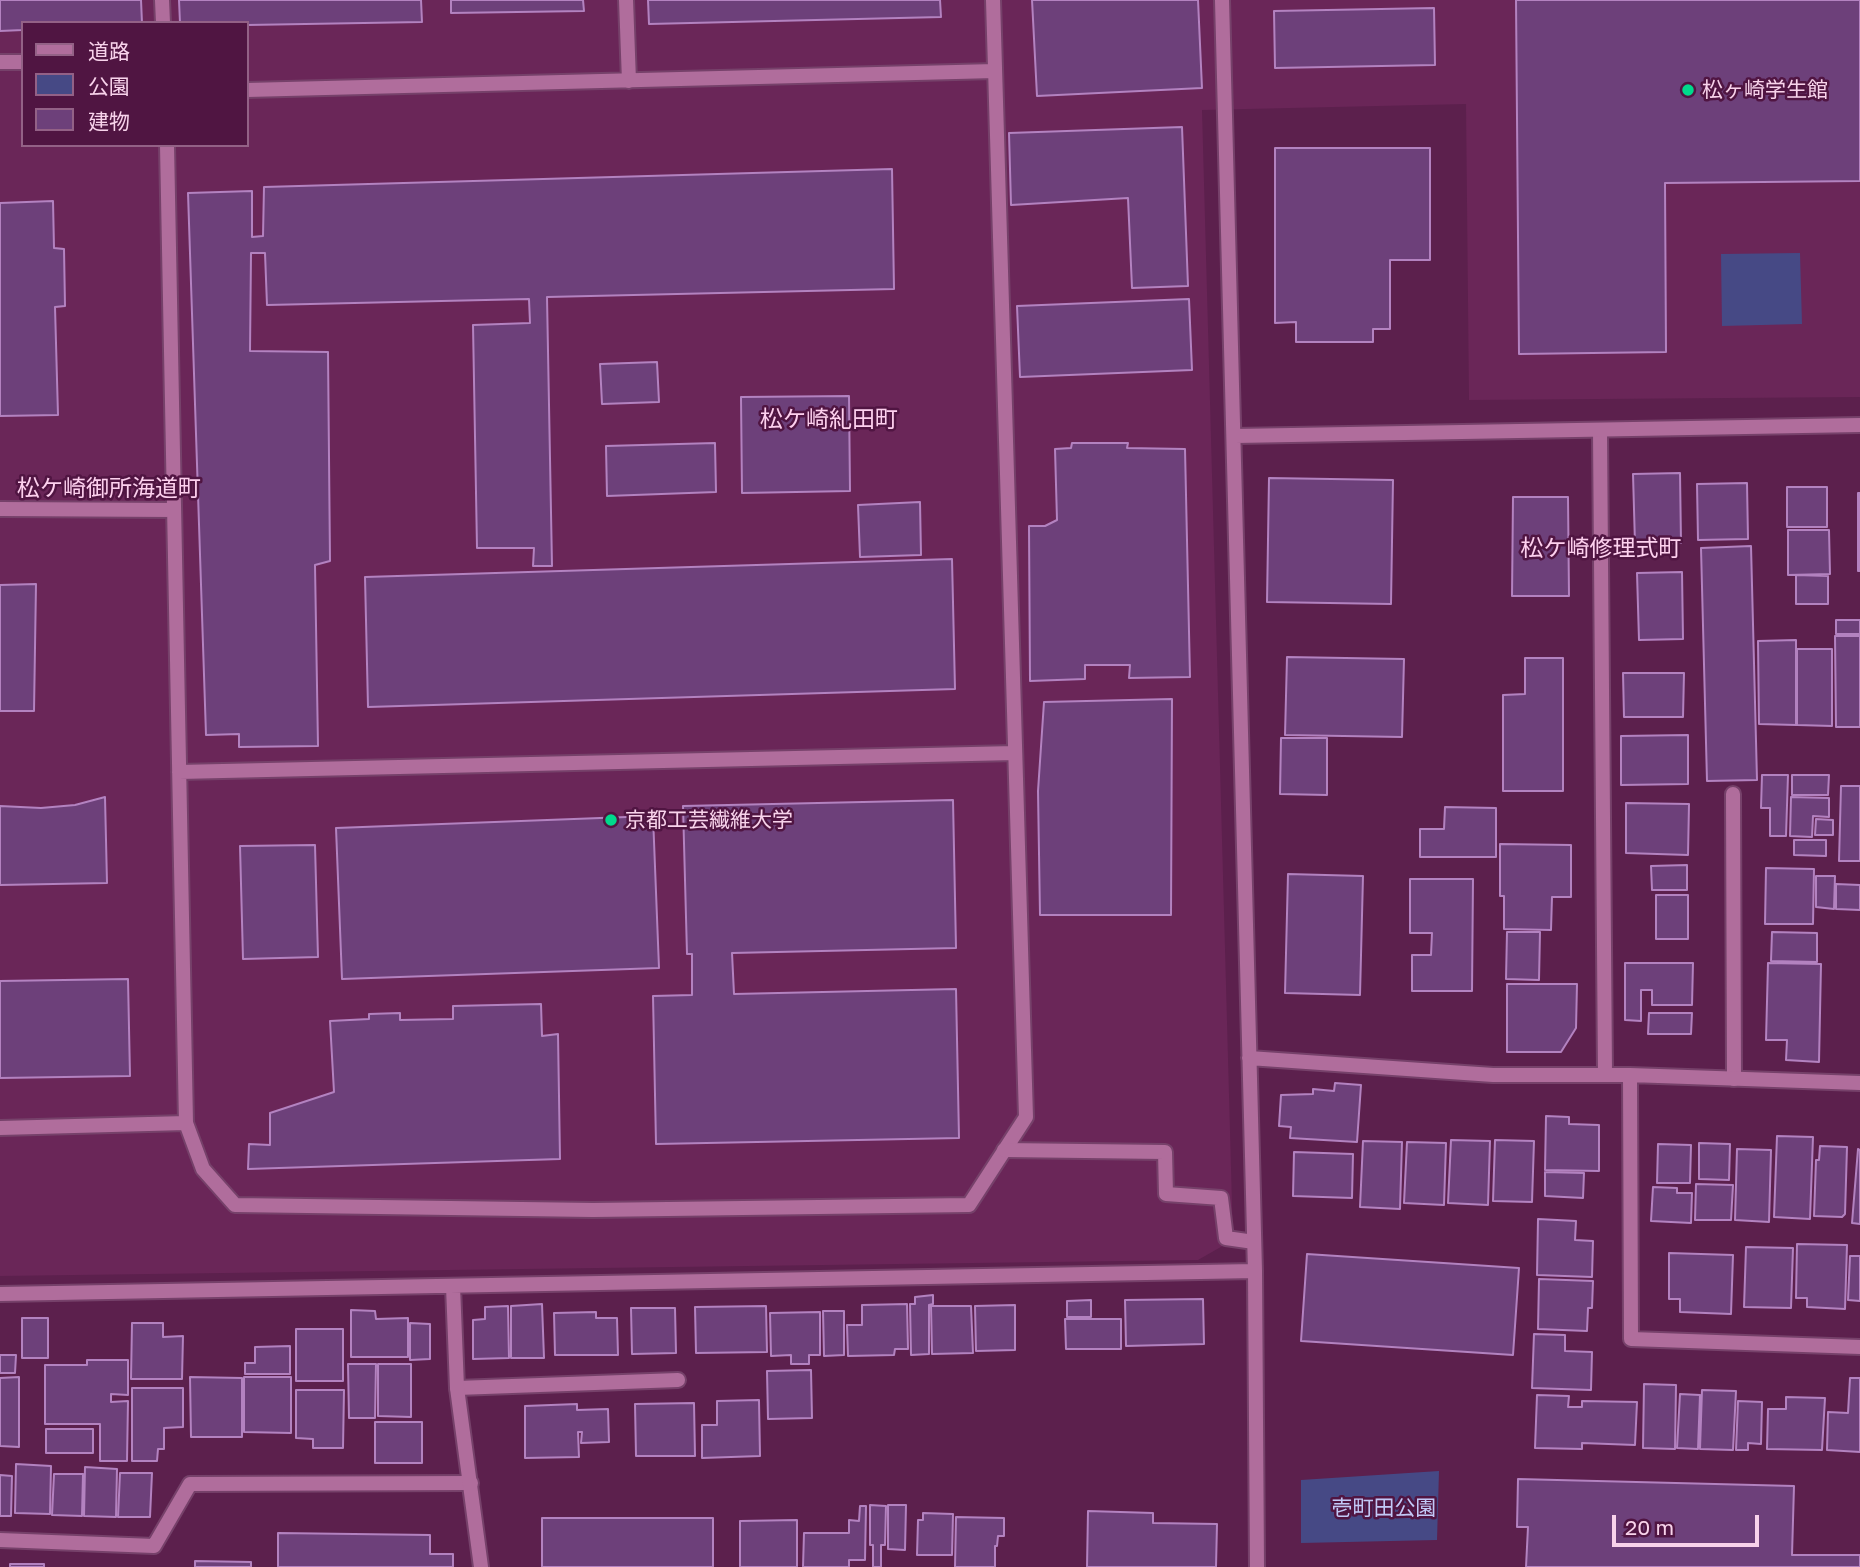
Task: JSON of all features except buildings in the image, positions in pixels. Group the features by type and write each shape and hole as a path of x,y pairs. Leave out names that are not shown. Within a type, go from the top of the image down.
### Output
{"street":[{"path":"162,0 163,21"},
{"path":"626,0 629,80"},
{"path":"167,147 186,1123 203,1169 235,1205 593,1210 969,1205 1026,1117 993,0"},
{"path":"1222,0 1255,1271 1257,1567"},
{"path":"0,62 21,62"},
{"path":"248,90 995,71"},
{"path":"1235,436 1860,425"},
{"path":"1600,431 1605,1074"},
{"path":"0,509 174,510"},
{"path":"179,772 1014,753"},
{"path":"1733,794 1734,1079"},
{"path":"1249,1058 1493,1075 1605,1074 1860,1083"},
{"path":"1630,1075 1631,1339 1860,1347"},
{"path":"0,1128 186,1123"},
{"path":"1004,1150 1165,1152 1166,1194 1221,1198 1226,1238 1254,1242"},
{"path":"0,1294 1255,1271"},
{"path":"453,1286 457,1388 481,1567"},
{"path":"457,1388 678,1380"},
{"path":"0,1540 154,1546 190,1485 471,1483"}],"shaded area":[{"name":"京都工芸繊維大学","path":"0,0 1860,0 1860,397 1469,400 1466,104 1202,110 1233,1240 1198,1260 0,1276"}],"green space":[{"path":"1800,253 1802,324 1722,326 1721,254"},
{"name":"壱町田公園","path":"1439,1471 1437,1540 1301,1543 1301,1480"}],"place":[{"name":"松ヶ崎学生館","path":"1688,90"},
{"name":"京都工芸繊維大学","path":"611,820"}],"district":[{"name":"松ケ崎糺田町","path":"829,420"},
{"name":"松ケ崎御所海道町","path":"109,489"},
{"name":"松ケ崎修理式町","path":"1601,549"}]}
